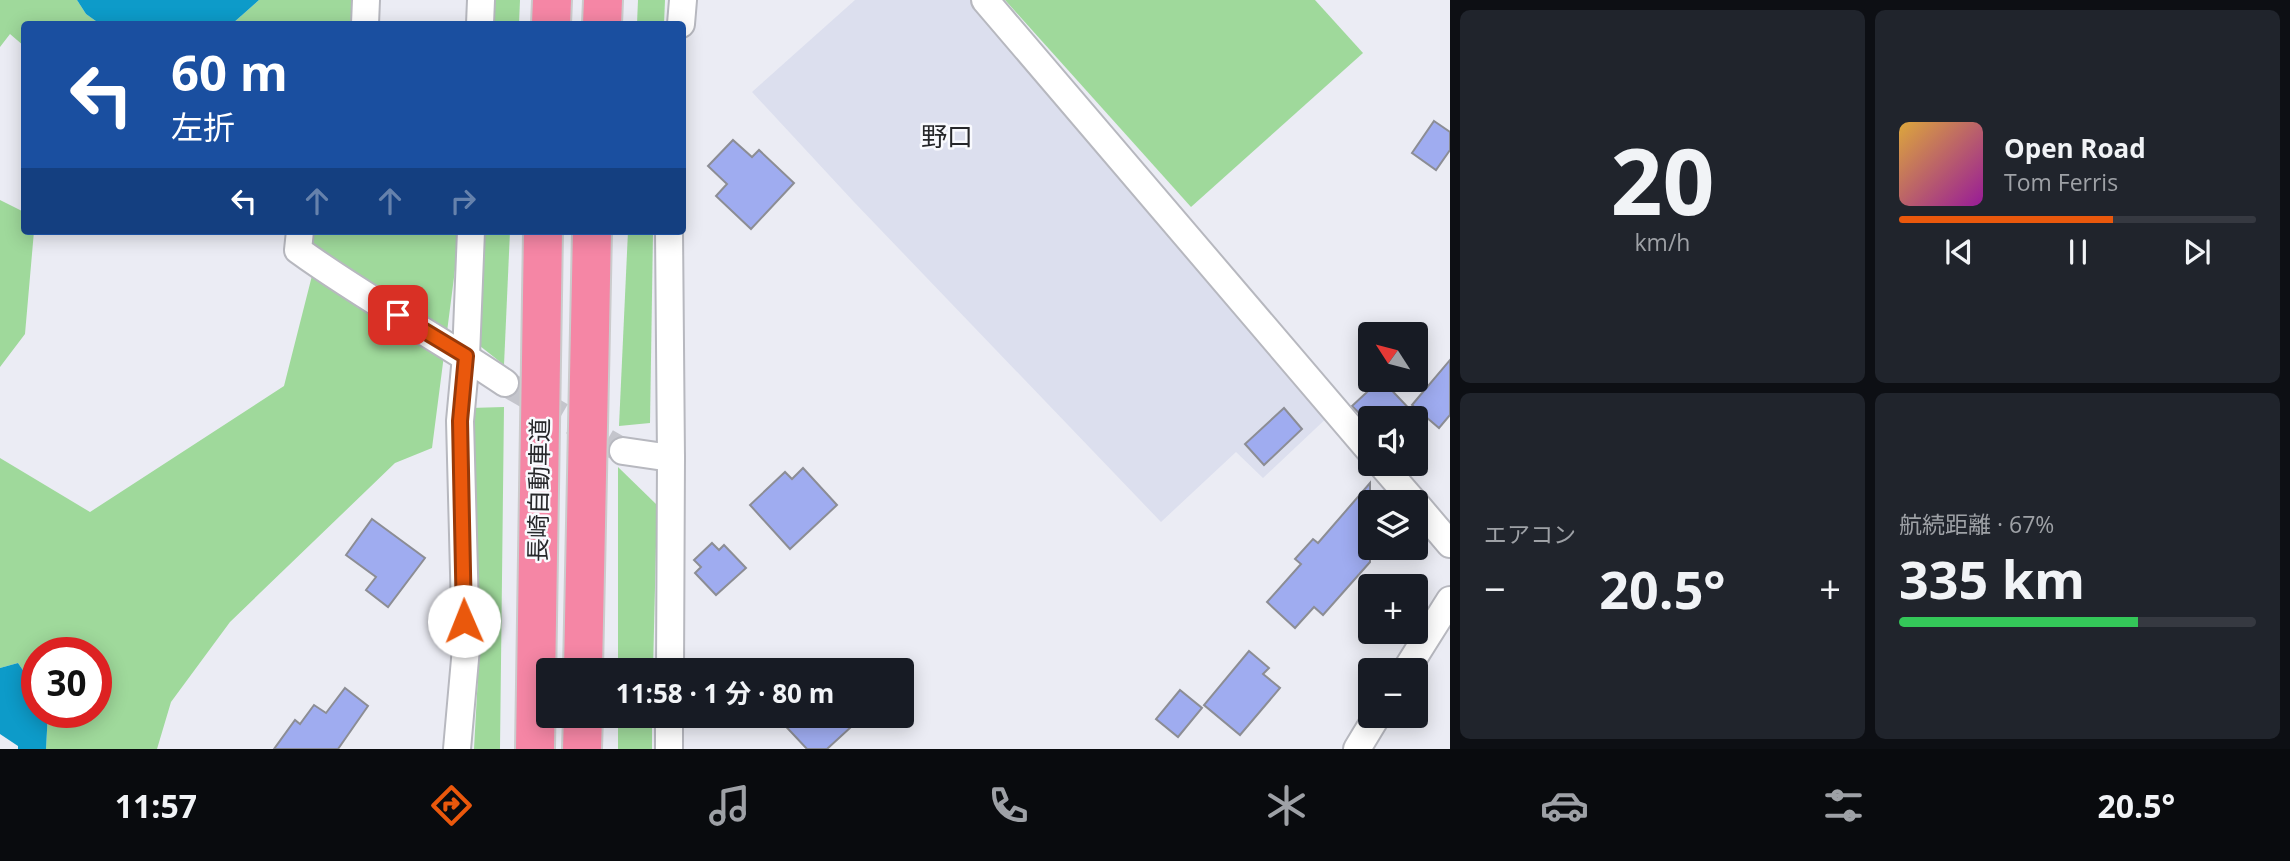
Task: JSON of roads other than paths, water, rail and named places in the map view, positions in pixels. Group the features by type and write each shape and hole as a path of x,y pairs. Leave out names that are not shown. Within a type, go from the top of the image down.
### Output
{"highway":[{"path":"551,21 552,0"},
{"path":"602,21 603,0"},
{"name":"長崎自動車道","path":"535,749 542,235"},
{"name":"長崎自動車道","path":"583,658 592,235"},
{"path":"582,749 583,728"}],"street":[{"path":"365,21 366,0"},
{"path":"480,21 481,0"},
{"path":"681,21 683,0"},
{"path":"985,0 1358,437"},
{"path":"300,235 298,250 329,273 466,356 505,383"},
{"path":"457,749 466,648 460,421 466,356 471,235"},
{"path":"669,235 670,658"},
{"path":"623,451 671,458"},
{"path":"1391,476 1404,490"},
{"path":"1428,518 1450,544"},
{"path":"1414,658 1450,600"},
{"path":"669,728 669,749"},
{"path":"1357,749 1370,728"}],"water":[{"path":"77,0 259,0 235,21 96,21 86,14"},
{"path":"18,663 21,667 21,728 47,728 46,749 18,749 18,746 0,734 0,668"}],"tunnel":[{"path":"505,383 623,451"}],"district":[{"name":"野口","path":"947,136"}]}
